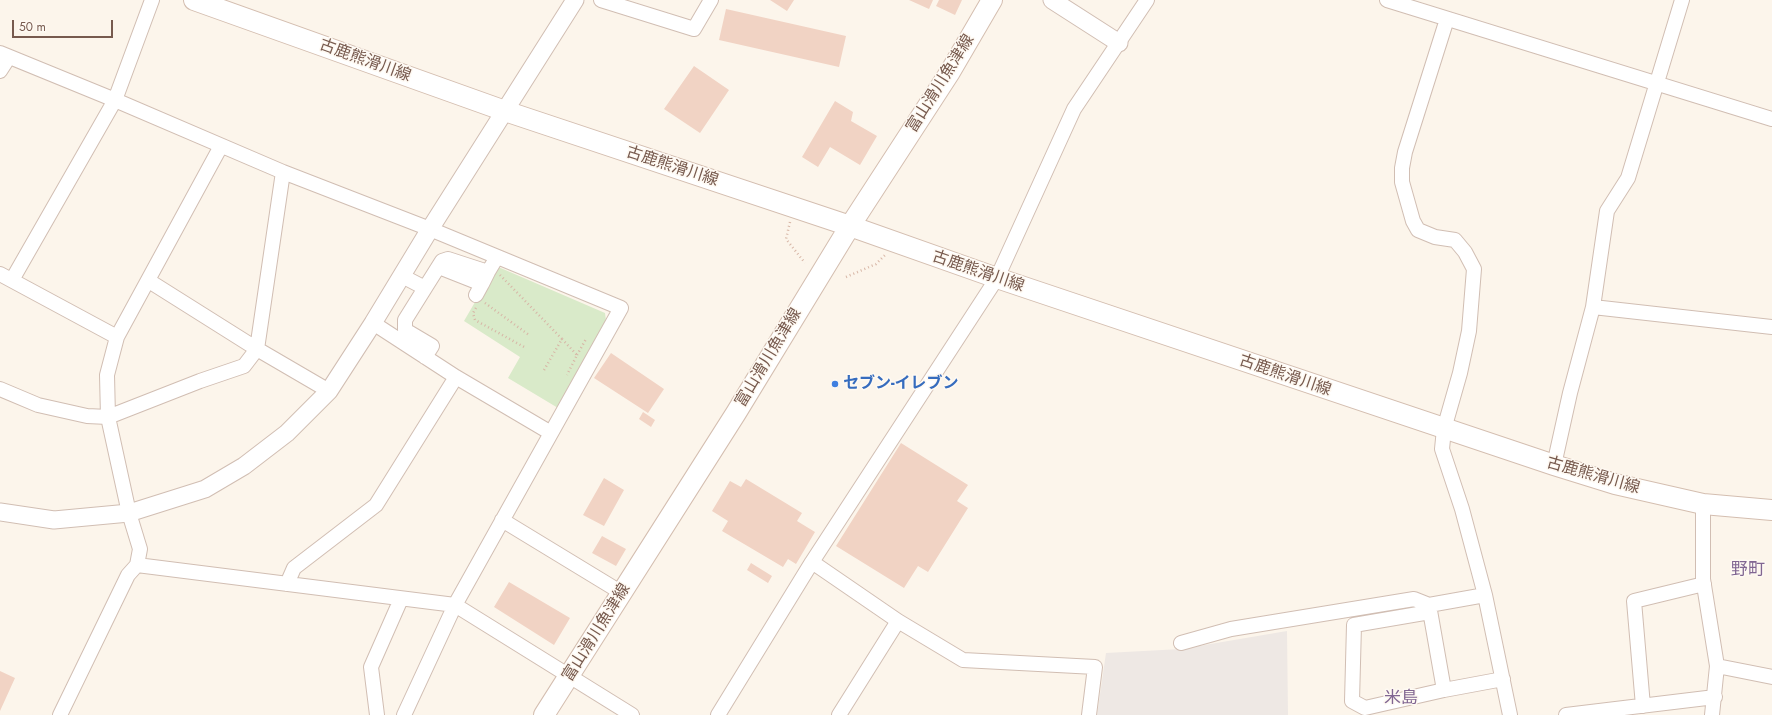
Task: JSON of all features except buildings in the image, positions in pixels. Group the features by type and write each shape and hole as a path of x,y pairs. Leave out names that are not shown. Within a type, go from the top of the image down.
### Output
{"main road":[{"name":"古鹿熊滑川線","path":"194,0 505,111 850,226 997,278 1554,465 1615,484 1703,504 1772,510"},
{"name":"富山滑川魚津線","path":"544,715 736,413 850,226 950,72 992,0"}],"street":[{"path":"117,337 6,277 115,100 152,0"},
{"path":"0,512 54,520 129,513 205,488 244,466 287,433 329,391 373,324 430,229 575,0"},
{"path":"601,0 694,29 711,0"},
{"path":"1052,0 1119,43"},
{"path":"718,715 812,562 997,278 1074,108 1147,0"},
{"path":"1386,0 1772,119"},
{"path":"1554,465 1570,393 1593,307 1607,211 1628,178 1658,84 1682,0"},
{"path":"1447,19 1405,152 1402,168 1404,188 1413,221 1418,230 1435,237 1455,240 1465,252 1474,269 1469,331 1460,373 1444,429 1442,449 1462,509 1485,595 1510,715"},
{"path":"0,71 4,55 115,100 283,172 430,229 621,308 455,605 404,715"},
{"path":"60,715 128,575 137,565 140,549 129,513 108,417 107,375 117,337 149,281 221,146"},
{"path":"0,389 38,405 87,416 108,417 200,381 244,366 257,349 283,172"},
{"path":"426,357 432,346 405,330 405,320 442,262 448,259 485,287 502,259"},
{"path":"402,276 425,288"},
{"path":"149,281 257,349 329,391"},
{"path":"1593,307 1772,327"},
{"path":"373,324 456,377 550,433"},
{"path":"288,584 294,568 376,505 456,377"},
{"path":"1703,504 1704,584 1717,666 1712,715"},
{"path":"502,520 622,593"},
{"path":"812,562 898,621 963,660 1095,666 1089,715"},
{"path":"137,565 455,605 632,715"},
{"path":"1643,706 1634,601 1704,584"},
{"path":"1485,595 1354,625 1352,701 1365,708 1444,690 1503,679"},
{"path":"377,715 371,667 401,599"},
{"path":"1181,643 1231,629 1414,599 1429,609 1444,690"},
{"path":"839,715 898,621"},
{"path":"1717,666 1772,677"},
{"path":"1566,715 1715,697"}],"path":[{"path":"790,219 786,239 805,263"},
{"path":"846,277 876,264 885,255"},
{"path":"502,259 485,287 473,313 475,320 526,348"},
{"path":"485,287 529,335"},
{"path":"485,287 562,339 577,355"},
{"path":"544,370 562,339"},
{"path":"564,380 586,339"}],"shaded area":[{"path":"1287,631 1288,715 1097,715 1106,653 1181,649"}],"green space":[{"path":"496,266 605,313 606,321 558,408 508,378 520,357 464,321"}],"place":[{"name":"セブン-イレブン","path":"835,384"}],"district":[{"name":"野町","path":"1748,571"},
{"name":"米島","path":"1401,699"}]}
